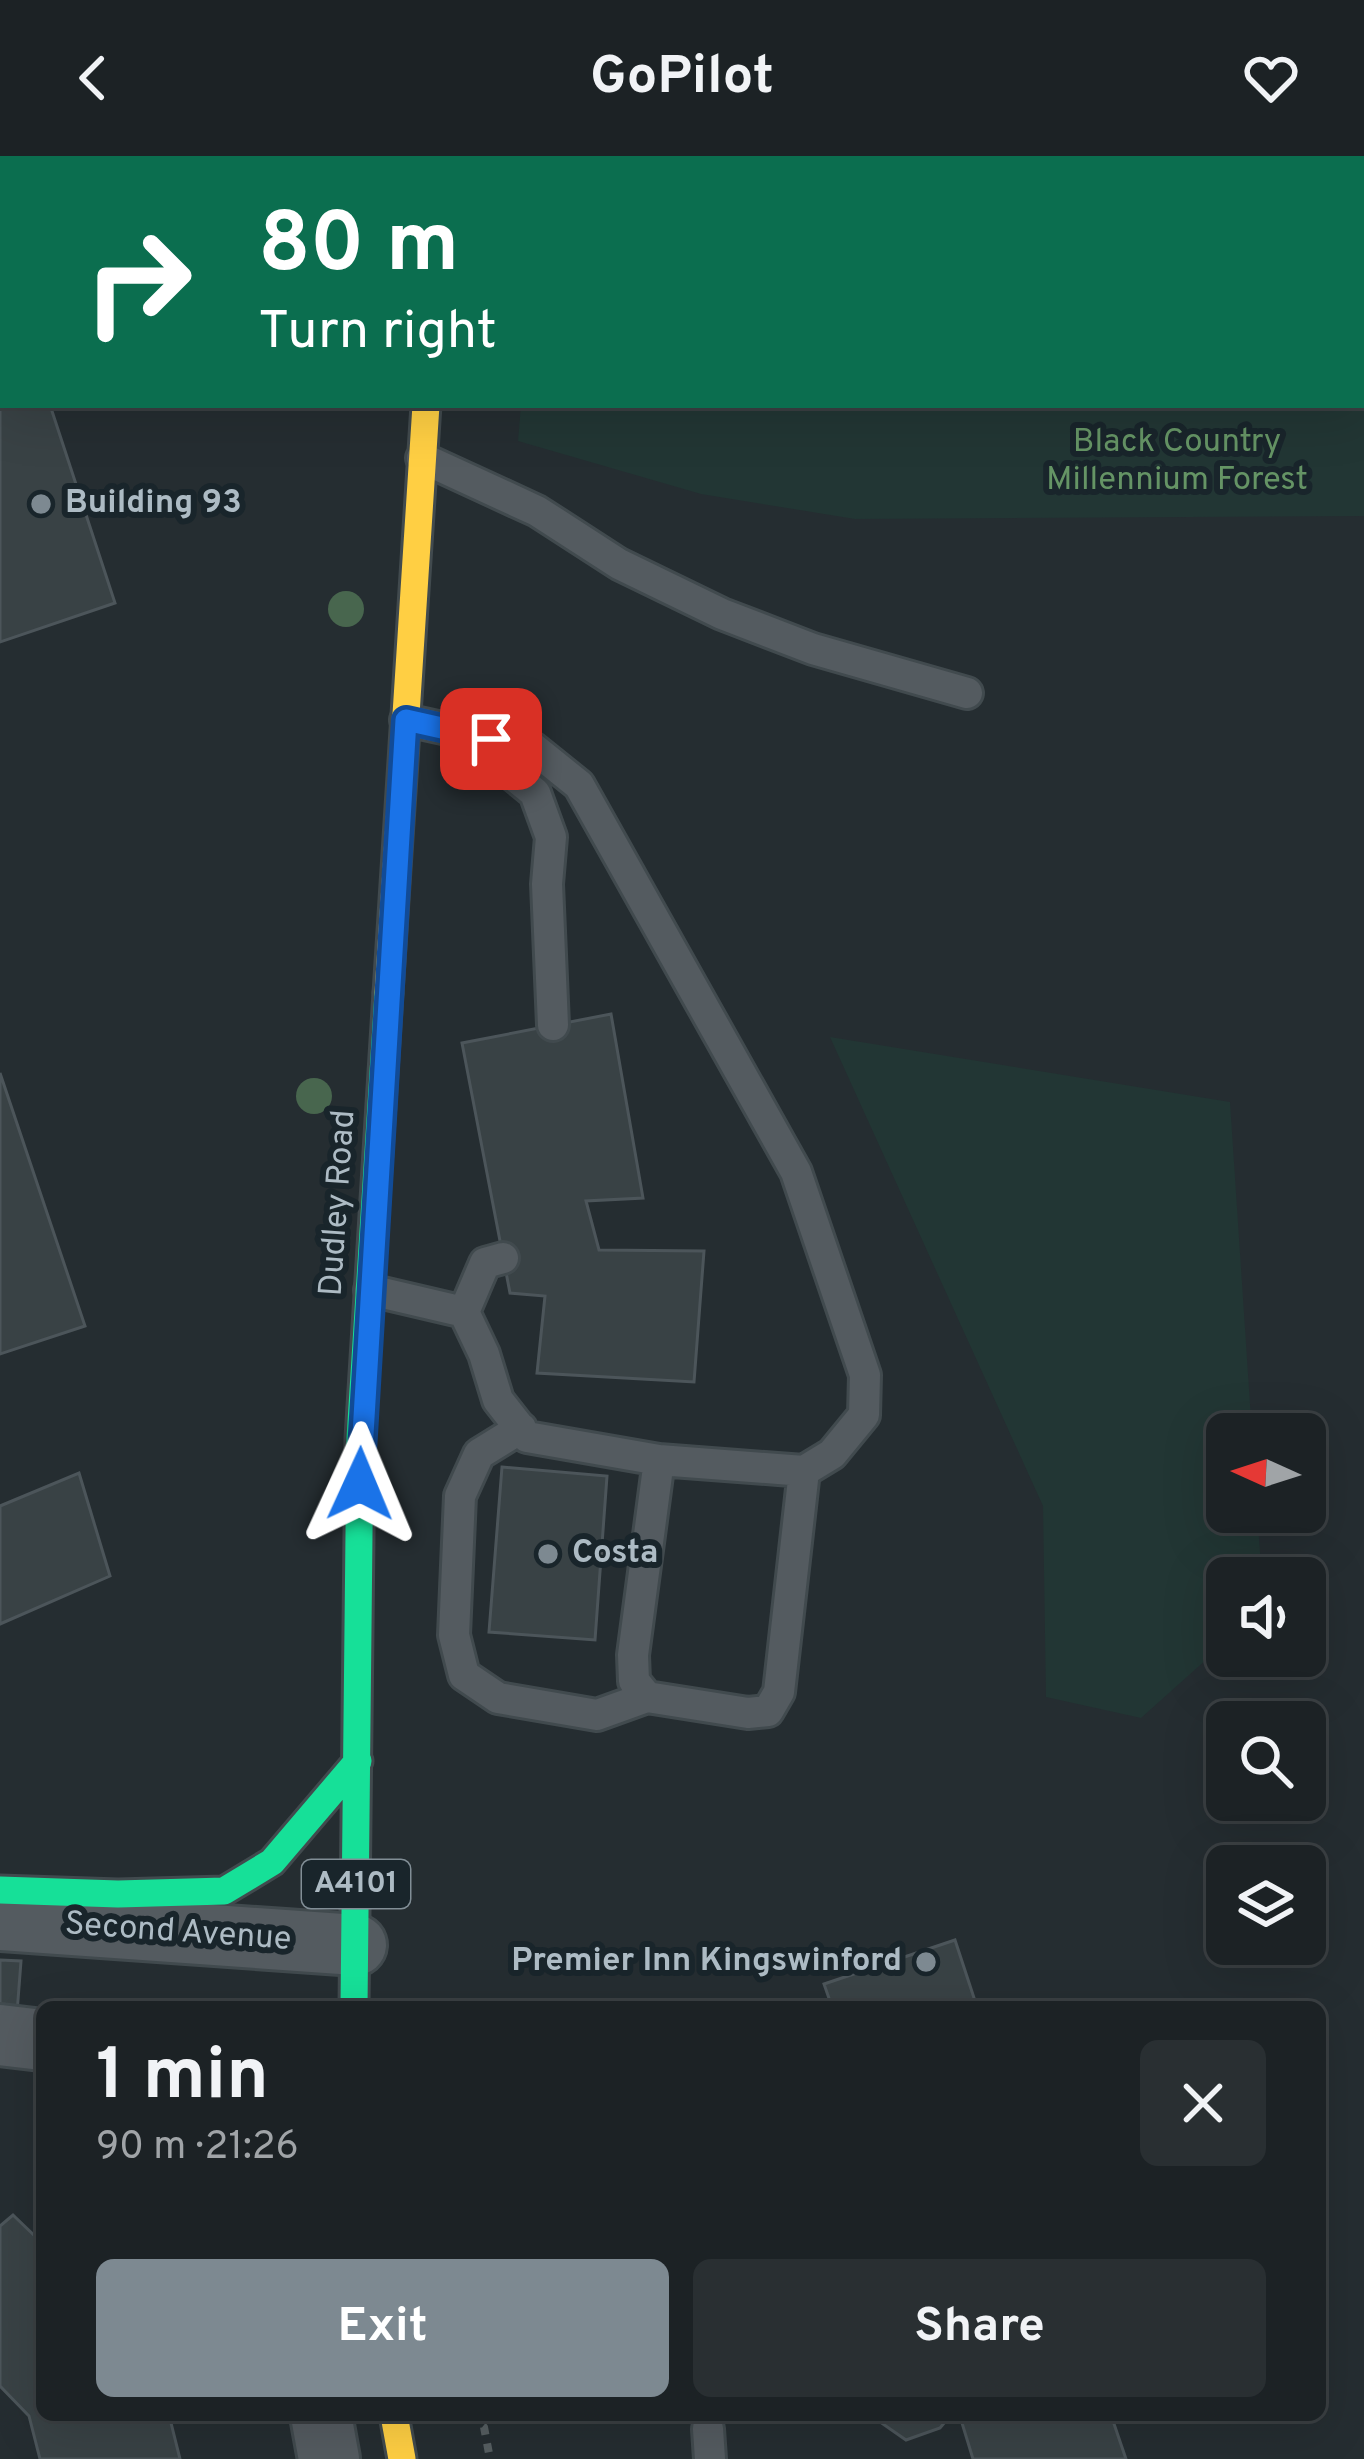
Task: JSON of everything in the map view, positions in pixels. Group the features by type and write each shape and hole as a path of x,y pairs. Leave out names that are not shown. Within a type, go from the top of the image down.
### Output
{"main road":[{"name":"Dudley Road","path":"354,2001 360,1438 426,408"},
{"name":"Second Avenue","path":"0,1890 224,1891 272,1862 358,1761"},
{"path":"395,2421 402,2459"}],"street":[{"name":"Second Avenue","path":"0,1920 356,1945"},
{"path":"0,2035 36,2040"},
{"path":"322,2421 328,2459"}],"lane":[{"path":"422,458 537,511 619,564 722,614 813,649 967,693"},
{"path":"406,720 533,748 579,785 796,1172 865,1375 864,1415 832,1454 805,1471 659,1460 527,1437 498,1400 464,1312 485,1263 503,1258"},
{"path":"491,739 491,758 535,793 550,837 547,884 553,1025"},
{"path":"370,1290 464,1312"},
{"path":"520,1428 479,1454 460,1496 454,1635 464,1676 498,1698 597,1714 646,1697 748,1713 768,1711 779,1692 805,1471"},
{"path":"646,1697 634,1681 632,1654 659,1460"}],"path":[{"path":"476,2421 484,2427 490,2459"}],"green space":[{"name":"Black Country Millennium Forest","path":"521,408 1364,408 1364,516 855,519 701,494 518,441"},
{"path":"830,1037 1230,1102 1251,1413 1206,1413 1206,1533 1259,1533 1260,1557 1206,1557 1206,1660 1141,1718 1046,1697 1043,1506"}],"building":[{"name":"Building 93","path":"0,408 51,408 115,603 0,642"},
{"path":"611,1014 643,1198 586,1201 599,1250 704,1251 694,1382 537,1373 545,1296 510,1293 462,1043"},
{"path":"0,1073 85,1326 0,1354"},
{"name":"Costa","path":"502,1467 607,1476 595,1640 489,1632"},
{"path":"79,1473 110,1576 0,1624 0,1506"},
{"name":"Premier Inn Kingswinford","path":"955,1940 975,2001 830,2001 824,1984"},
{"path":"0,1960 21,1961 17,2013 0,2012"},
{"path":"13,2215 36,2237 36,2421 170,2421 180,2459 40,2459 29,2416 0,2386 0,2226"},
{"path":"946,2421 940,2428 906,2440 880,2422"},
{"path":"1113,2421 1126,2459 973,2459 962,2423"}],"traffic: fast":[{"path":"354,2001 360,1438 388,993"},
{"path":"0,1890 224,1891 272,1862 358,1761"}],"traffic: slow":[{"path":"388,993 426,408"},
{"path":"395,2421 402,2459"}],"place":[{"name":"Building 93","path":"41,504"},
{"name":"Costa","path":"548,1554"},
{"name":"Premier Inn Kingswinford","path":"926,1962"}],"route":[{"path":"360,1484 406,720 491,739"}]}
